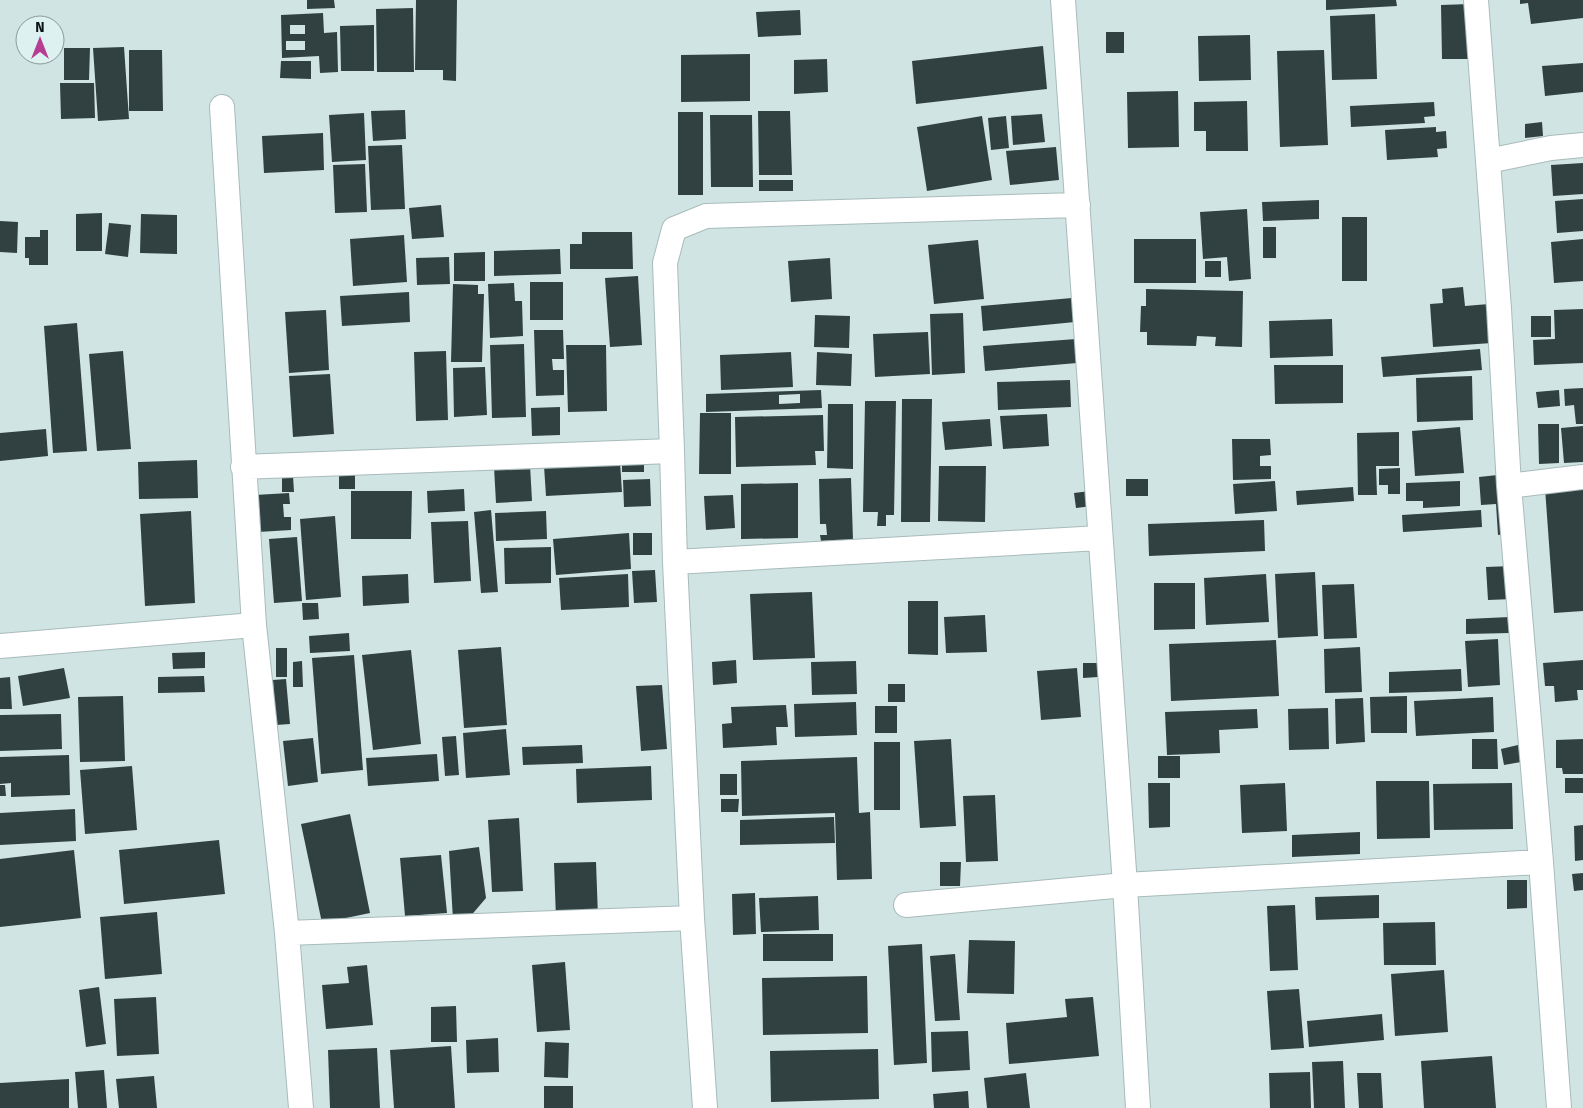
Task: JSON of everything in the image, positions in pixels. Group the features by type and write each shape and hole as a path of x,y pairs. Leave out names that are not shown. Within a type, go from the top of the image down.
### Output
{"street":[{"path":"1063,0 1125,886 1138,1108"},
{"path":"1476,0 1500,318 1509,486 1541,862 1559,1108"},
{"path":"222,107 254,625 287,933 301,1108"},
{"path":"1488,161 1551,148 1583,145"},
{"path":"705,1108 692,918 675,562 665,263 674,229 706,216 1078,205"},
{"path":"243,467 672,450"},
{"path":"1509,486 1583,477"},
{"path":"675,562 1100,538"},
{"path":"0,646 254,625"},
{"path":"906,905 1125,886 1541,862"},
{"path":"287,933 692,918"}],"building":[{"path":"307,0 334,0 335,8 307,9"},
{"path":"416,0 457,0 456,81 443,80 443,70 415,70"},
{"path":"1326,0 1396,0 1397,6 1326,10"},
{"path":"1520,0 1583,0 1583,18 1531,24 1528,3 1520,4"},
{"path":"1470,4 1471,59 1442,59 1441,5"},
{"path":"413,8 414,72 377,72 376,9"},
{"path":"800,10 801,35 758,37 756,12"},
{"path":"323,13 324,33 337,32 338,72 320,73 319,56 282,58 281,15","holes":["290,25 305,25 305,34 290,34","286,41 305,41 305,50 286,50"]},
{"path":"1375,14 1377,79 1332,80 1330,16"},
{"path":"374,25 374,71 341,71 340,26"},
{"path":"1106,32 1124,32 1124,53 1106,53"},
{"path":"1250,35 1251,80 1199,81 1198,36"},
{"path":"1043,46 1047,89 916,104 912,61"},
{"path":"124,47 129,119 98,121 93,48"},
{"path":"65,48 90,48 89,80 64,80"},
{"path":"129,50 162,50 163,111 129,111"},
{"path":"1324,50 1328,145 1280,147 1277,51"},
{"path":"750,54 750,101 681,102 681,55"},
{"path":"827,59 828,92 794,94 794,60"},
{"path":"281,61 311,61 311,79 280,78"},
{"path":"1583,63 1583,92 1545,96 1542,66"},
{"path":"60,83 94,83 95,118 61,119"},
{"path":"1178,91 1179,147 1128,148 1127,92"},
{"path":"1247,101 1248,151 1206,151 1206,131 1194,131 1194,102"},
{"path":"1434,102 1435,116 1424,117 1425,123 1351,127 1350,106"},
{"path":"405,110 406,139 373,141 371,111"},
{"path":"758,111 790,111 792,175 759,175"},
{"path":"678,112 703,112 703,195 678,195"},
{"path":"364,113 366,160 332,162 329,115"},
{"path":"1042,114 1045,142 1013,145 1011,116"},
{"path":"710,115 752,115 753,187 711,187"},
{"path":"982,116 992,180 927,191 917,127"},
{"path":"1006,116 1009,148 991,150 988,118"},
{"path":"1542,122 1543,136 1525,138 1525,124"},
{"path":"1436,127 1436,132 1446,131 1447,148 1437,149 1438,157 1387,160 1385,130"},
{"path":"323,133 324,170 264,173 262,136"},
{"path":"402,145 405,209 371,210 368,146"},
{"path":"1056,147 1059,180 1010,185 1006,151"},
{"path":"1583,163 1583,194 1553,196 1551,165"},
{"path":"365,164 367,212 335,213 333,165"},
{"path":"759,180 793,180 793,191 759,191"},
{"path":"1583,199 1583,231 1557,233 1555,201"},
{"path":"1319,200 1319,219 1263,221 1262,202"},
{"path":"441,205 444,237 412,239 409,208"},
{"path":"1247,209 1251,279 1229,281 1227,257 1203,259 1200,212"},
{"path":"102,213 102,251 76,251 76,214"},
{"path":"141,214 177,215 177,254 140,253"},
{"path":"1342,217 1367,217 1367,281 1342,281"},
{"path":"0,221 18,222 17,253 0,252"},
{"path":"109,223 131,225 128,257 105,254"},
{"path":"1263,227 1276,227 1276,258 1263,258"},
{"path":"40,230 48,230 48,265 29,265 29,258 25,258 25,237 40,237"},
{"path":"582,232 632,232 633,269 570,269 570,244 582,244"},
{"path":"404,235 407,282 353,286 350,239"},
{"path":"1134,239 1196,239 1196,283 1134,283"},
{"path":"1583,239 1583,281 1554,283 1551,242"},
{"path":"978,240 984,299 934,304 928,245"},
{"path":"560,249 561,274 494,276 494,251"},
{"path":"485,252 485,281 454,281 454,253"},
{"path":"449,257 450,284 417,285 416,258"},
{"path":"830,258 832,299 791,302 788,261"},
{"path":"1205,261 1221,261 1221,277 1205,277"},
{"path":"638,276 642,345 610,347 605,278"},
{"path":"530,282 563,282 563,320 530,320"},
{"path":"514,283 515,301 522,301 523,336 490,338 488,284"},
{"path":"453,284 478,285 478,294 484,294 482,362 451,362"},
{"path":"1463,287 1465,306 1489,304 1492,343 1433,347 1430,304 1443,303 1442,289"},
{"path":"1146,289 1243,291 1242,347 1215,346 1216,337 1197,336 1196,346 1147,345 1147,332 1140,332 1141,306 1146,306"},
{"path":"409,292 410,322 342,326 340,296"},
{"path":"1072,298 1075,322 983,331 981,306"},
{"path":"1583,309 1583,363 1534,365 1533,340 1555,339 1554,310"},
{"path":"326,310 329,370 289,373 285,312"},
{"path":"963,313 965,373 932,375 930,314"},
{"path":"815,315 850,316 849,348 814,347"},
{"path":"1531,316 1551,316 1551,337 1531,337"},
{"path":"1332,319 1333,356 1270,358 1269,321"},
{"path":"77,323 87,451 53,453 44,326"},
{"path":"534,330 563,330 564,359 552,359 553,370 564,370 564,395 536,396"},
{"path":"928,332 930,374 875,377 873,334"},
{"path":"1076,339 1077,363 985,371 983,346"},
{"path":"524,344 526,417 492,418 490,345"},
{"path":"566,345 606,345 607,411 568,412"},
{"path":"1480,349 1482,370 1383,377 1381,357"},
{"path":"123,351 131,449 97,451 89,354"},
{"path":"446,351 448,420 416,421 414,352"},
{"path":"791,352 793,387 721,390 720,355"},
{"path":"817,352 852,354 851,386 816,385"},
{"path":"1274,365 1343,365 1343,403 1275,404"},
{"path":"485,367 487,415 454,417 453,368"},
{"path":"330,374 334,434 293,437 289,376"},
{"path":"1472,376 1473,420 1417,422 1416,378"},
{"path":"1070,380 1071,407 998,410 997,382"},
{"path":"1583,388 1583,424 1576,424 1574,405 1565,406 1564,389"},
{"path":"821,390 822,408 706,412 706,394","holes":["800,394 800,403 779,404 779,395"]},
{"path":"1559,390 1560,406 1538,408 1536,392"},
{"path":"902,399 932,399 930,522 901,522"},
{"path":"865,401 896,401 894,515 886,515 886,526 877,526 878,512 863,512"},
{"path":"828,404 853,404 853,469 827,468"},
{"path":"560,407 560,435 532,436 531,408"},
{"path":"700,413 731,413 731,474 699,474"},
{"path":"1047,414 1049,446 1003,449 1000,416"},
{"path":"823,415 824,451 815,451 816,465 736,467 735,417"},
{"path":"990,419 992,446 945,450 942,422"},
{"path":"1538,424 1559,424 1559,463 1539,464"},
{"path":"1583,426 1583,462 1564,463 1561,428"},
{"path":"1460,427 1464,473 1415,476 1412,431"},
{"path":"46,429 48,456 0,461 0,433"},
{"path":"1399,432 1399,466 1376,466 1377,495 1358,495 1357,433"},
{"path":"1232,439 1270,439 1271,455 1260,456 1260,466 1271,466 1271,479 1233,480"},
{"path":"644,457 644,472 622,472 622,458"},
{"path":"197,460 198,498 139,499 138,462"},
{"path":"620,462 622,492 546,496 544,466"},
{"path":"530,465 532,501 496,503 494,467"},
{"path":"939,466 986,466 985,522 938,521"},
{"path":"1400,468 1400,494 1388,494 1388,485 1379,485 1379,469"},
{"path":"339,470 355,470 355,489 339,489"},
{"path":"1507,474 1505,534 1498,535 1496,504 1481,505 1479,477"},
{"path":"282,476 293,476 294,492 282,492"},
{"path":"851,478 853,540 821,541 820,535 827,535 826,524 820,524 819,479"},
{"path":"650,479 651,506 624,507 623,480"},
{"path":"1126,479 1148,479 1148,496 1126,496"},
{"path":"1275,481 1277,511 1235,514 1233,484"},
{"path":"1460,481 1460,506 1423,508 1423,501 1406,501 1406,483"},
{"path":"798,483 798,538 741,539 741,484"},
{"path":"1583,486 1583,611 1554,613 1545,488"},
{"path":"1353,487 1354,501 1297,505 1296,491"},
{"path":"464,489 465,511 428,513 427,491"},
{"path":"351,491 412,491 411,539 351,539"},
{"path":"1090,491 1092,506 1076,508 1074,493"},
{"path":"289,493 290,504 283,504 284,517 291,517 291,530 258,532 255,495"},
{"path":"733,495 735,528 706,530 704,496"},
{"path":"491,510 498,592 481,593 474,512"},
{"path":"1481,510 1482,527 1403,532 1402,515"},
{"path":"191,511 195,603 145,606 140,514"},
{"path":"546,511 547,539 496,541 495,513"},
{"path":"335,516 341,597 306,600 300,519"},
{"path":"1264,520 1265,551 1149,556 1148,524"},
{"path":"468,521 471,581 434,583 431,522"},
{"path":"629,533 631,569 556,575 553,539"},
{"path":"633,533 652,533 652,555 633,555"},
{"path":"297,537 302,601 274,603 269,539"},
{"path":"551,547 551,583 505,584 504,548"},
{"path":"1512,566 1513,599 1488,600 1486,567"},
{"path":"655,570 657,602 634,603 632,571"},
{"path":"1315,572 1318,636 1278,638 1275,574"},
{"path":"408,574 409,603 363,606 362,576"},
{"path":"628,574 629,607 561,610 559,578"},
{"path":"1266,574 1269,622 1206,625 1204,578"},
{"path":"1154,583 1195,583 1195,629 1154,630"},
{"path":"1354,584 1357,638 1324,639 1322,585"},
{"path":"812,592 815,658 753,660 750,594"},
{"path":"908,601 938,601 938,655 908,654"},
{"path":"302,603 318,603 319,619 303,620"},
{"path":"985,615 987,652 946,653 944,617"},
{"path":"1510,617 1510,633 1466,634 1466,619"},
{"path":"349,633 350,651 310,653 309,636"},
{"path":"1498,639 1500,685 1468,687 1465,641"},
{"path":"1276,640 1279,696 1171,701 1169,644"},
{"path":"501,647 507,725 464,728 458,650"},
{"path":"1360,647 1362,692 1325,693 1324,649"},
{"path":"276,648 287,648 287,677 276,677"},
{"path":"411,650 421,744 373,750 362,655"},
{"path":"205,652 205,668 173,669 172,653"},
{"path":"354,655 363,770 321,774 312,658"},
{"path":"736,660 737,683 713,685 712,662"},
{"path":"1583,660 1583,690 1577,690 1578,700 1555,702 1554,686 1545,686 1543,663"},
{"path":"302,661 303,687 293,687 293,662"},
{"path":"856,661 857,694 812,695 811,662"},
{"path":"1083,663 1097,663 1098,677 1083,678"},
{"path":"64,668 70,698 23,706 18,676"},
{"path":"1077,668 1081,717 1041,720 1037,671"},
{"path":"1461,669 1462,691 1389,693 1389,672"},
{"path":"204,676 205,692 158,693 158,677"},
{"path":"10,677 12,709 0,709 0,678"},
{"path":"286,679 290,724 276,725 273,680"},
{"path":"888,684 905,684 905,702 888,702"},
{"path":"662,685 667,749 641,751 636,686"},
{"path":"123,696 125,761 80,762 78,697"},
{"path":"1407,696 1407,733 1371,733 1370,697"},
{"path":"1493,697 1494,732 1416,736 1414,701"},
{"path":"1363,698 1365,742 1336,744 1335,699"},
{"path":"856,702 857,735 795,737 794,704"},
{"path":"786,705 788,727 776,727 777,745 723,748 722,724 732,723 731,707"},
{"path":"875,706 897,706 897,733 875,733"},
{"path":"1328,708 1329,749 1289,750 1288,709"},
{"path":"1257,709 1258,728 1219,730 1220,753 1167,755 1165,712"},
{"path":"61,714 62,749 0,751 0,715"},
{"path":"506,729 510,775 466,778 463,733"},
{"path":"456,736 459,775 445,776 442,737"},
{"path":"313,738 318,782 288,786 283,741"},
{"path":"951,739 956,826 920,828 914,741"},
{"path":"1472,739 1497,739 1498,769 1472,769"},
{"path":"1583,739 1583,774 1563,774 1562,768 1556,768 1556,740"},
{"path":"874,742 900,742 900,810 874,810"},
{"path":"582,745 583,763 523,765 522,747"},
{"path":"1518,745 1521,762 1504,765 1501,749"},
{"path":"437,754 439,781 368,786 366,758"},
{"path":"69,755 70,795 11,797 11,783 0,784 0,757"},
{"path":"1158,756 1180,756 1180,778 1158,778"},
{"path":"857,757 859,813 870,812 872,879 837,880 835,813 742,816 741,761"},
{"path":"132,766 137,830 85,834 80,770"},
{"path":"651,766 652,800 577,803 576,769"},
{"path":"720,774 737,774 737,795 720,795"},
{"path":"1565,778 1583,778 1583,793 1565,793"},
{"path":"1376,781 1429,781 1430,838 1377,839"},
{"path":"1148,783 1170,783 1170,827 1149,828"},
{"path":"1285,783 1287,831 1242,833 1240,785"},
{"path":"1512,783 1513,829 1434,830 1433,784"},
{"path":"0,785 5,785 6,796 0,796"},
{"path":"995,795 998,861 966,862 963,796"},
{"path":"721,799 739,799 738,812 721,812"},
{"path":"75,809 76,841 0,845 0,813"},
{"path":"350,814 370,913 322,923 301,824"},
{"path":"834,817 835,843 740,845 740,820"},
{"path":"519,818 523,891 492,892 488,820"},
{"path":"1583,825 1583,860 1575,861 1574,826"},
{"path":"1360,832 1360,854 1292,857 1292,835"},
{"path":"219,840 225,894 124,904 119,850"},
{"path":"479,847 486,898 469,918 453,920 449,851"},
{"path":"74,850 81,918 0,927 0,859"},
{"path":"441,855 447,913 405,916 400,858"},
{"path":"596,862 598,917 556,919 554,863"},
{"path":"940,862 961,862 960,886 940,886"},
{"path":"1583,873 1583,890 1574,891 1572,874"},
{"path":"1507,880 1527,880 1527,908 1507,909"},
{"path":"755,893 756,934 733,935 732,894"},
{"path":"1379,895 1379,918 1316,920 1315,897"},
{"path":"818,896 819,930 761,932 759,898"},
{"path":"1295,905 1298,970 1270,971 1267,906"},
{"path":"157,912 162,974 105,979 100,917"},
{"path":"1435,922 1436,965 1384,965 1383,923"},
{"path":"763,934 833,934 833,961 763,961"},
{"path":"969,940 1015,941 1014,994 967,993"},
{"path":"922,944 927,1063 894,1065 888,946"},
{"path":"955,954 960,1020 935,1021 930,956"},
{"path":"565,962 570,1030 537,1032 532,965"},
{"path":"367,965 373,1025 326,1029 322,985 349,983 347,967"},
{"path":"1444,970 1448,1032 1395,1036 1391,974"},
{"path":"867,976 868,1033 763,1035 762,978"},
{"path":"99,987 106,1044 86,1047 79,990"},
{"path":"1299,989 1304,1048 1271,1050 1267,991"},
{"path":"156,997 159,1054 117,1056 114,999"},
{"path":"1093,997 1099,1056 1009,1064 1006,1023 1067,1017 1065,999"},
{"path":"456,1006 457,1042 431,1042 431,1007"},
{"path":"1382,1014 1384,1040 1309,1047 1307,1021"},
{"path":"968,1031 970,1070 932,1072 931,1032"},
{"path":"498,1038 499,1072 467,1073 466,1040"},
{"path":"545,1042 569,1043 568,1078 544,1077"},
{"path":"451,1046 455,1108 394,1108 390,1050"},
{"path":"377,1048 380,1108 330,1108 328,1050"},
{"path":"878,1049 879,1099 771,1102 770,1051"},
{"path":"1492,1056 1496,1108 1424,1108 1421,1061"},
{"path":"1343,1061 1345,1108 1314,1108 1312,1062"},
{"path":"104,1070 107,1108 78,1108 75,1072"},
{"path":"1310,1072 1311,1108 1270,1108 1269,1073"},
{"path":"1026,1073 1030,1108 987,1108 984,1078"},
{"path":"1357,1073 1381,1073 1383,1108 1359,1108"},
{"path":"154,1076 157,1108 119,1108 116,1079"},
{"path":"69,1079 69,1108 0,1108 0,1083"},
{"path":"544,1086 573,1086 573,1108 544,1108"},
{"path":"968,1091 969,1108 934,1108 933,1094"}]}
